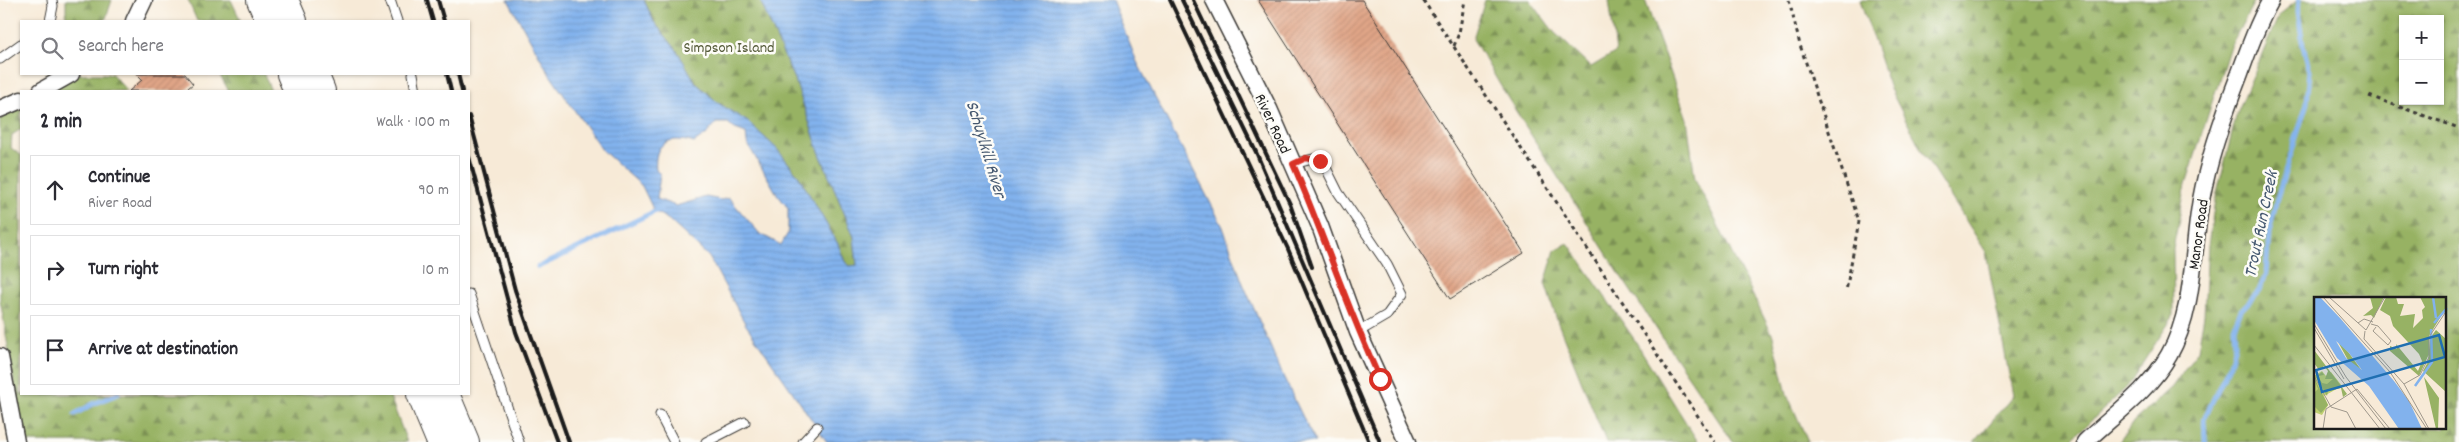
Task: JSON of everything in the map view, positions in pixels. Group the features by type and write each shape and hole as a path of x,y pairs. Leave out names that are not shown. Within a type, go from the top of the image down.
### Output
{"highway":[{"path":"261,0 270,20"},
{"path":"284,0 293,20"},
{"path":"291,75 298,90"},
{"path":"314,75 321,90"},
{"path":"421,395 440,442"},
{"path":"446,395 465,442"}],"street":[{"path":"134,20 144,0"},
{"name":"River Road","path":"1214,0 1269,109 1320,226 1358,332 1408,442"},
{"name":"Manor Road","path":"2085,442 2152,378 2168,356 2180,332 2188,298 2207,171 2258,24 2271,0"},
{"path":"43,90 68,75"},
{"path":"0,109 20,100"},
{"path":"0,357 16,442"}],"lane":[{"path":"50,20 53,6 52,0"},
{"path":"390,0 397,20"},
{"path":"0,59 20,45"},
{"path":"413,75 416,90"},
{"path":"1293,164 1313,158 1325,166 1338,192 1387,264 1402,294 1387,315 1358,332"},
{"path":"470,297 519,442"},
{"path":"660,416 674,442"},
{"path":"706,442 745,422"},
{"path":"803,442 817,427"}],"path":[{"path":"1423,0 1716,442"},
{"path":"1454,46 1459,32 1465,0"},
{"path":"1789,0 1800,45 1859,221 1846,291"},
{"path":"2369,96 2459,128"}],"green space":[{"path":"66,0 112,0 105,20 66,20"},
{"path":"188,0 231,0 241,20 197,20"},
{"name":"Simpson Island","path":"644,0 760,0 797,86 819,151 854,237 857,266 850,266 845,262 838,244 798,175 776,148 748,122 718,103 696,83 676,49 654,22"},
{"path":"1485,0 1530,0 1554,32 1591,67 1616,52 1609,0 1645,0 1687,119 1695,179 1773,336 1787,394 1808,442 1733,442 1622,278 1509,100 1473,39"},
{"path":"1860,0 2255,0 2229,49 2186,184 2173,248 2174,315 2127,387 2069,442 1974,442 2013,396 1986,252 1924,155 1890,89"},
{"path":"2298,0 2459,0 2459,442 2119,442 2134,421 2172,387 2198,350 2204,315 2208,245 2215,201 2237,113 2279,15"},
{"path":"74,75 113,75 126,90 50,90"},
{"path":"220,75 264,75 271,90 228,90"},
{"path":"20,108 20,130 12,135 11,148 20,154 20,395 389,395 407,442 24,442 0,299 0,119"},
{"path":"1568,243 1634,339 1698,442 1606,442 1558,323 1545,283 1555,250"}],"water":[{"name":"Schuylkill River","path":"508,0 644,0 654,22 676,49 696,83 718,103 748,122 776,148 798,175 838,244 845,262 850,266 857,265 854,237 819,151 797,86 760,0 1112,0 1137,62 1223,227 1242,281 1284,378 1315,442 827,442 746,325 709,257 669,220 654,211 642,186 602,150 550,75","holes":["716,123 728,123 735,129 746,133 747,143 777,194 788,208 788,233 781,245 759,233 729,198 721,200 706,197 676,206 657,199 660,174 656,170 656,160 660,147 665,143 678,140 694,143 707,134"]}],"building":[{"path":"1258,0 1362,0 1524,253 1450,299"},
{"path":"137,75 186,75 193,84 185,90 130,90 142,80"}],"waterway":[{"name":"Trout Run Creek","path":"2205,442 2204,419 2230,364 2235,345 2234,327 2241,310 2259,291 2266,273 2269,233 2277,198 2307,103 2310,71 2303,46 2298,11 2299,0"},
{"path":"538,267 660,209"},
{"path":"75,414 115,395"}],"railway":[{"path":"427,0 433,20"},
{"path":"438,0 444,20"},
{"path":"1170,0 1288,249 1369,442"},
{"path":"1182,0 1256,152 1380,442"},
{"path":"1193,0 1290,204 1312,267"},
{"path":"447,75 451,90"},
{"path":"458,75 462,90"},
{"path":"470,120 515,290 569,442"},
{"path":"470,161 516,332 557,442"}],"route":[{"path":"1320,161 1306,158 1293,164 1320,226 1337,280 1358,332 1380,379"}]}
